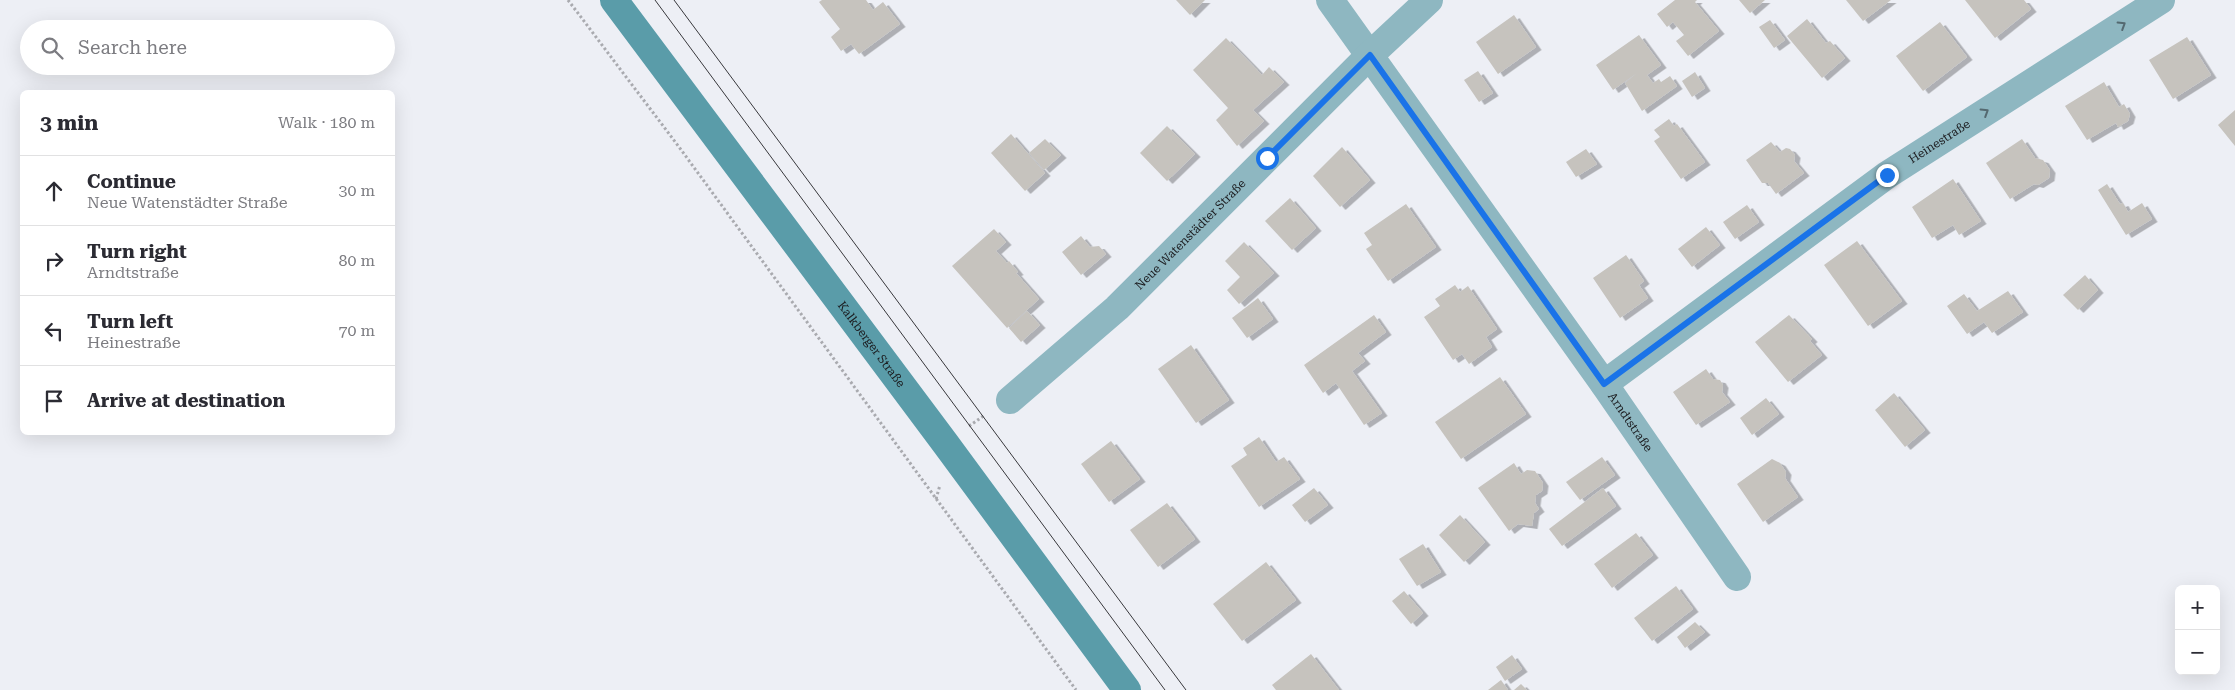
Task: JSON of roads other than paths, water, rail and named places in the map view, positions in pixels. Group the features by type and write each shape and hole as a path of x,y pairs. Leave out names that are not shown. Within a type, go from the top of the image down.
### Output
{"main road":[{"name":"Kalkberger Straße","path":"614,0 1127,690"}],"street":[{"name":"Arndtstraße","path":"1330,0 1604,384 1737,577"},
{"name":"Neue Watenstädter Straße","path":"1010,400 1117,308 1370,55 1429,0"},
{"name":"Heinestraße","path":"1604,384 1887,175 2161,0"}],"tram line":[{"path":"655,0 1165,690"},
{"path":"674,0 1186,690"}]}
